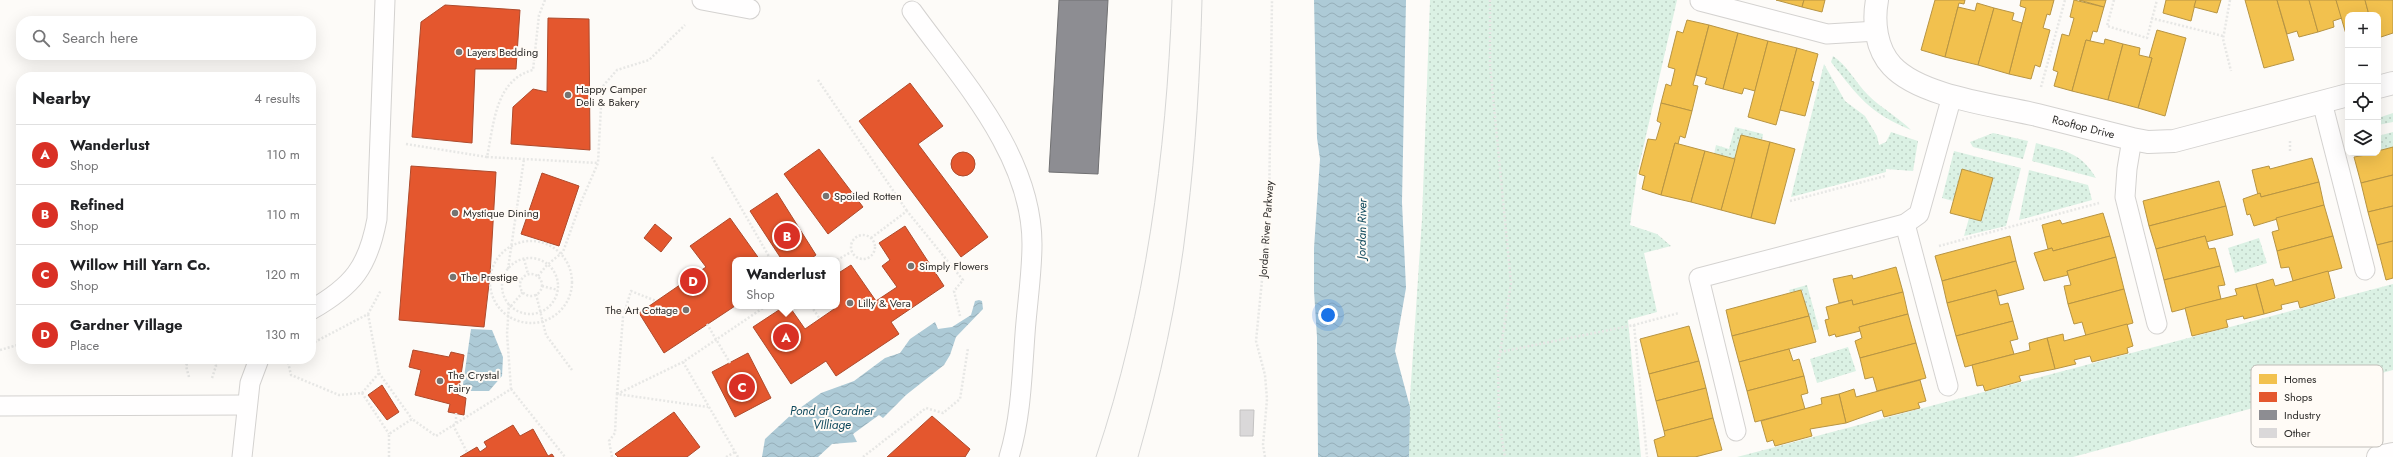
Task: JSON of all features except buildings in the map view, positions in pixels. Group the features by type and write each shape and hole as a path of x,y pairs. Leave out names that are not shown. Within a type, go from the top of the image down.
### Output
{"street":[{"name":"Rooftop Drive","path":"1877,0 1876,31 1884,55 1900,73 1919,83 1952,96 2132,139 2148,142 2174,142 2345,96"},
{"path":"2381,86 2393,83"},
{"path":"2378,457 2393,454"}],"lane":[{"path":"316,307 349,284 367,258 373,239 377,219 384,0"},
{"path":"702,0 750,10"},
{"path":"1700,0 1828,34 1876,31"},
{"path":"912,11 988,116 1002,141 1025,196 1032,243 1019,404 1009,457"},
{"path":"1736,431 1699,278 1906,224 1919,214 1952,96"},
{"path":"2322,102 2365,270"},
{"path":"2132,139 2127,169 2125,197 2157,324"},
{"path":"1906,224 1948,386"},
{"path":"242,457 250,382 257,364"},
{"path":"0,406 247,406"}],"path":[{"path":"487,157 500,97 520,73 533,70 539,15 545,0"},
{"name":"Jordan River Parkway","path":"1265,457 1263,445 1267,399 1265,375 1256,341 1269,209 1272,0"},
{"path":"1490,0 1490,65 1511,283 1498,366 1499,421 1505,457"},
{"path":"2040,92 2065,0"},
{"path":"2114,0 2107,26 2147,38 2151,18 2157,0"},
{"path":"2230,0 2223,36 2231,71"},
{"path":"2151,18 2223,36"},
{"path":"538,276 548,264 563,252 581,202 598,163 602,87 617,70 648,60 685,25"},
{"path":"818,80 907,211 963,280 954,291 960,316"},
{"path":"2290,142 2290,153"},
{"path":"406,144 487,157 598,163"},
{"path":"712,157 769,257"},
{"path":"508,270 524,159"},
{"path":"1790,201 1885,176"},
{"path":"1935,247 2100,202"},
{"path":"871,238 907,211"},
{"path":"857,235 866,235 871,238 875,246 871,257 859,259 851,252 851,241 857,235"},
{"path":"527,241 540,242 553,248 560,254 570,269 572,282 570,296 563,308 553,317 543,322 527,324 508,316 494,303 490,290 490,275 493,263 511,246 527,241"},
{"path":"840,258 851,252"},
{"path":"524,259 528,274"},
{"path":"524,259 539,260 548,264 556,276 558,290 552,303 541,312 524,313 510,305 502,288 504,277 512,264 524,259"},
{"path":"528,274 538,276"},
{"path":"521,281 528,274"},
{"path":"490,275 521,281"},
{"path":"538,276 542,286"},
{"path":"521,281 523,292"},
{"path":"542,286 558,290"},
{"path":"523,292 529,295 536,294 542,286"},
{"path":"612,457 609,441 615,433 616,394 623,316 632,291 656,301"},
{"path":"523,292 510,305 508,316 507,334 511,389 565,457"},
{"path":"536,294 546,335 572,370"},
{"path":"616,394 683,362 762,309"},
{"path":"813,309 820,319"},
{"path":"1500,352 1634,326 1680,313"},
{"path":"316,341 368,314 379,373 412,419 436,436 511,389"},
{"path":"707,324 730,363"},
{"path":"1634,326 1647,457"},
{"path":"0,350 16,345"},
{"path":"863,457 926,408 943,413 960,399 968,348"},
{"path":"683,362 738,457"},
{"path":"187,364 186,371 191,380"},
{"path":"210,380 216,371 214,364"},
{"path":"288,364 291,375 339,395 362,393 379,373"},
{"path":"362,393 389,434 388,457"},
{"path":"616,394 708,407"},
{"path":"456,413 456,423"},
{"path":"389,434 412,419"},
{"path":"453,425 467,452"},
{"path":"726,457 736,452"}],"green space":[{"path":"1430,0 1677,0 1637,175 1630,225 1657,234 1671,246 1644,253 1657,312 1628,320 1641,457 1406,457 1422,219"},
{"path":"1833,56 1843,64 1868,95 1911,130 1885,117 1865,102 1831,62"},
{"path":"1824,64 1845,101 1865,116 1877,136 1879,145 1886,142 1891,132 1918,141 1913,171 1886,169 1886,172 1791,197"},
{"path":"2393,113 2393,122 2381,124 2381,117"},
{"path":"1735,127 1763,134 1762,140 1741,135 1735,159 1714,154 1716,145 1729,149"},
{"path":"2393,132 2393,147 2381,150 2381,135"},
{"path":"1993,133 2028,141 2023,159 1973,147 1970,142"},
{"path":"2036,143 2063,150 2077,157 2084,162 2096,178 2032,161"},
{"path":"1954,151 2021,168 2006,226 1964,236 1969,218 1981,221 1993,178 1962,170 1953,201 1942,198"},
{"path":"2029,170 2088,185 2092,200 2019,220"},
{"path":"2259,238 2267,263 2235,273 2228,248"},
{"path":"2393,284 2393,370 2383,373 2383,365 2251,365 2251,409 2073,457 1737,457"},
{"path":"1807,285 1819,329 1812,331 1802,290 1790,293 1789,290"},
{"path":"1848,347 1856,371 1817,383 1810,359"}],"water":[{"name":"Jordan River","path":"1314,0 1406,0 1402,202 1406,288 1395,351 1410,407 1409,457 1318,457 1317,337 1314,291 1314,248 1320,159 1317,138"},
{"name":"Pond at Gardner VIlliage","path":"975,301 982,301 983,309 956,337 950,355 944,365 906,395 883,418 879,415 853,434 857,442 832,444 818,457 762,457 765,439 793,413 821,393 854,381 885,358 900,353 910,339 935,322 938,329 952,327 971,315"},
{"path":"471,329 492,330 503,357 502,376 489,391 462,391"}],"tram line":[{"path":"1096,457 1128,345 1150,231 1165,116 1172,0"},
{"path":"1138,457 1154,399 1179,280 1195,138 1199,83 1202,0"}],"place":[{"name":"Layers Bedding","path":"459,52"},
{"name":"Happy Camper Deli & Bakery","path":"568,95"},
{"name":"Spoiled Rotten","path":"826,196"},
{"name":"Mystique Dining","path":"455,213"},
{"name":"Refined","path":"787,236"},
{"name":"Simply Flowers","path":"911,266"},
{"name":"The Prestige","path":"453,277"},
{"name":"Gardner Village","path":"693,281"},
{"name":"Lilly & Vera","path":"850,303"},
{"name":"The Art Cottage","path":"686,310"},
{"name":"Wanderlust","path":"786,337"},
{"name":"The Crystal Fairy","path":"440,381"},
{"name":"Willow Hill Yarn Co.","path":"742,387"}]}
